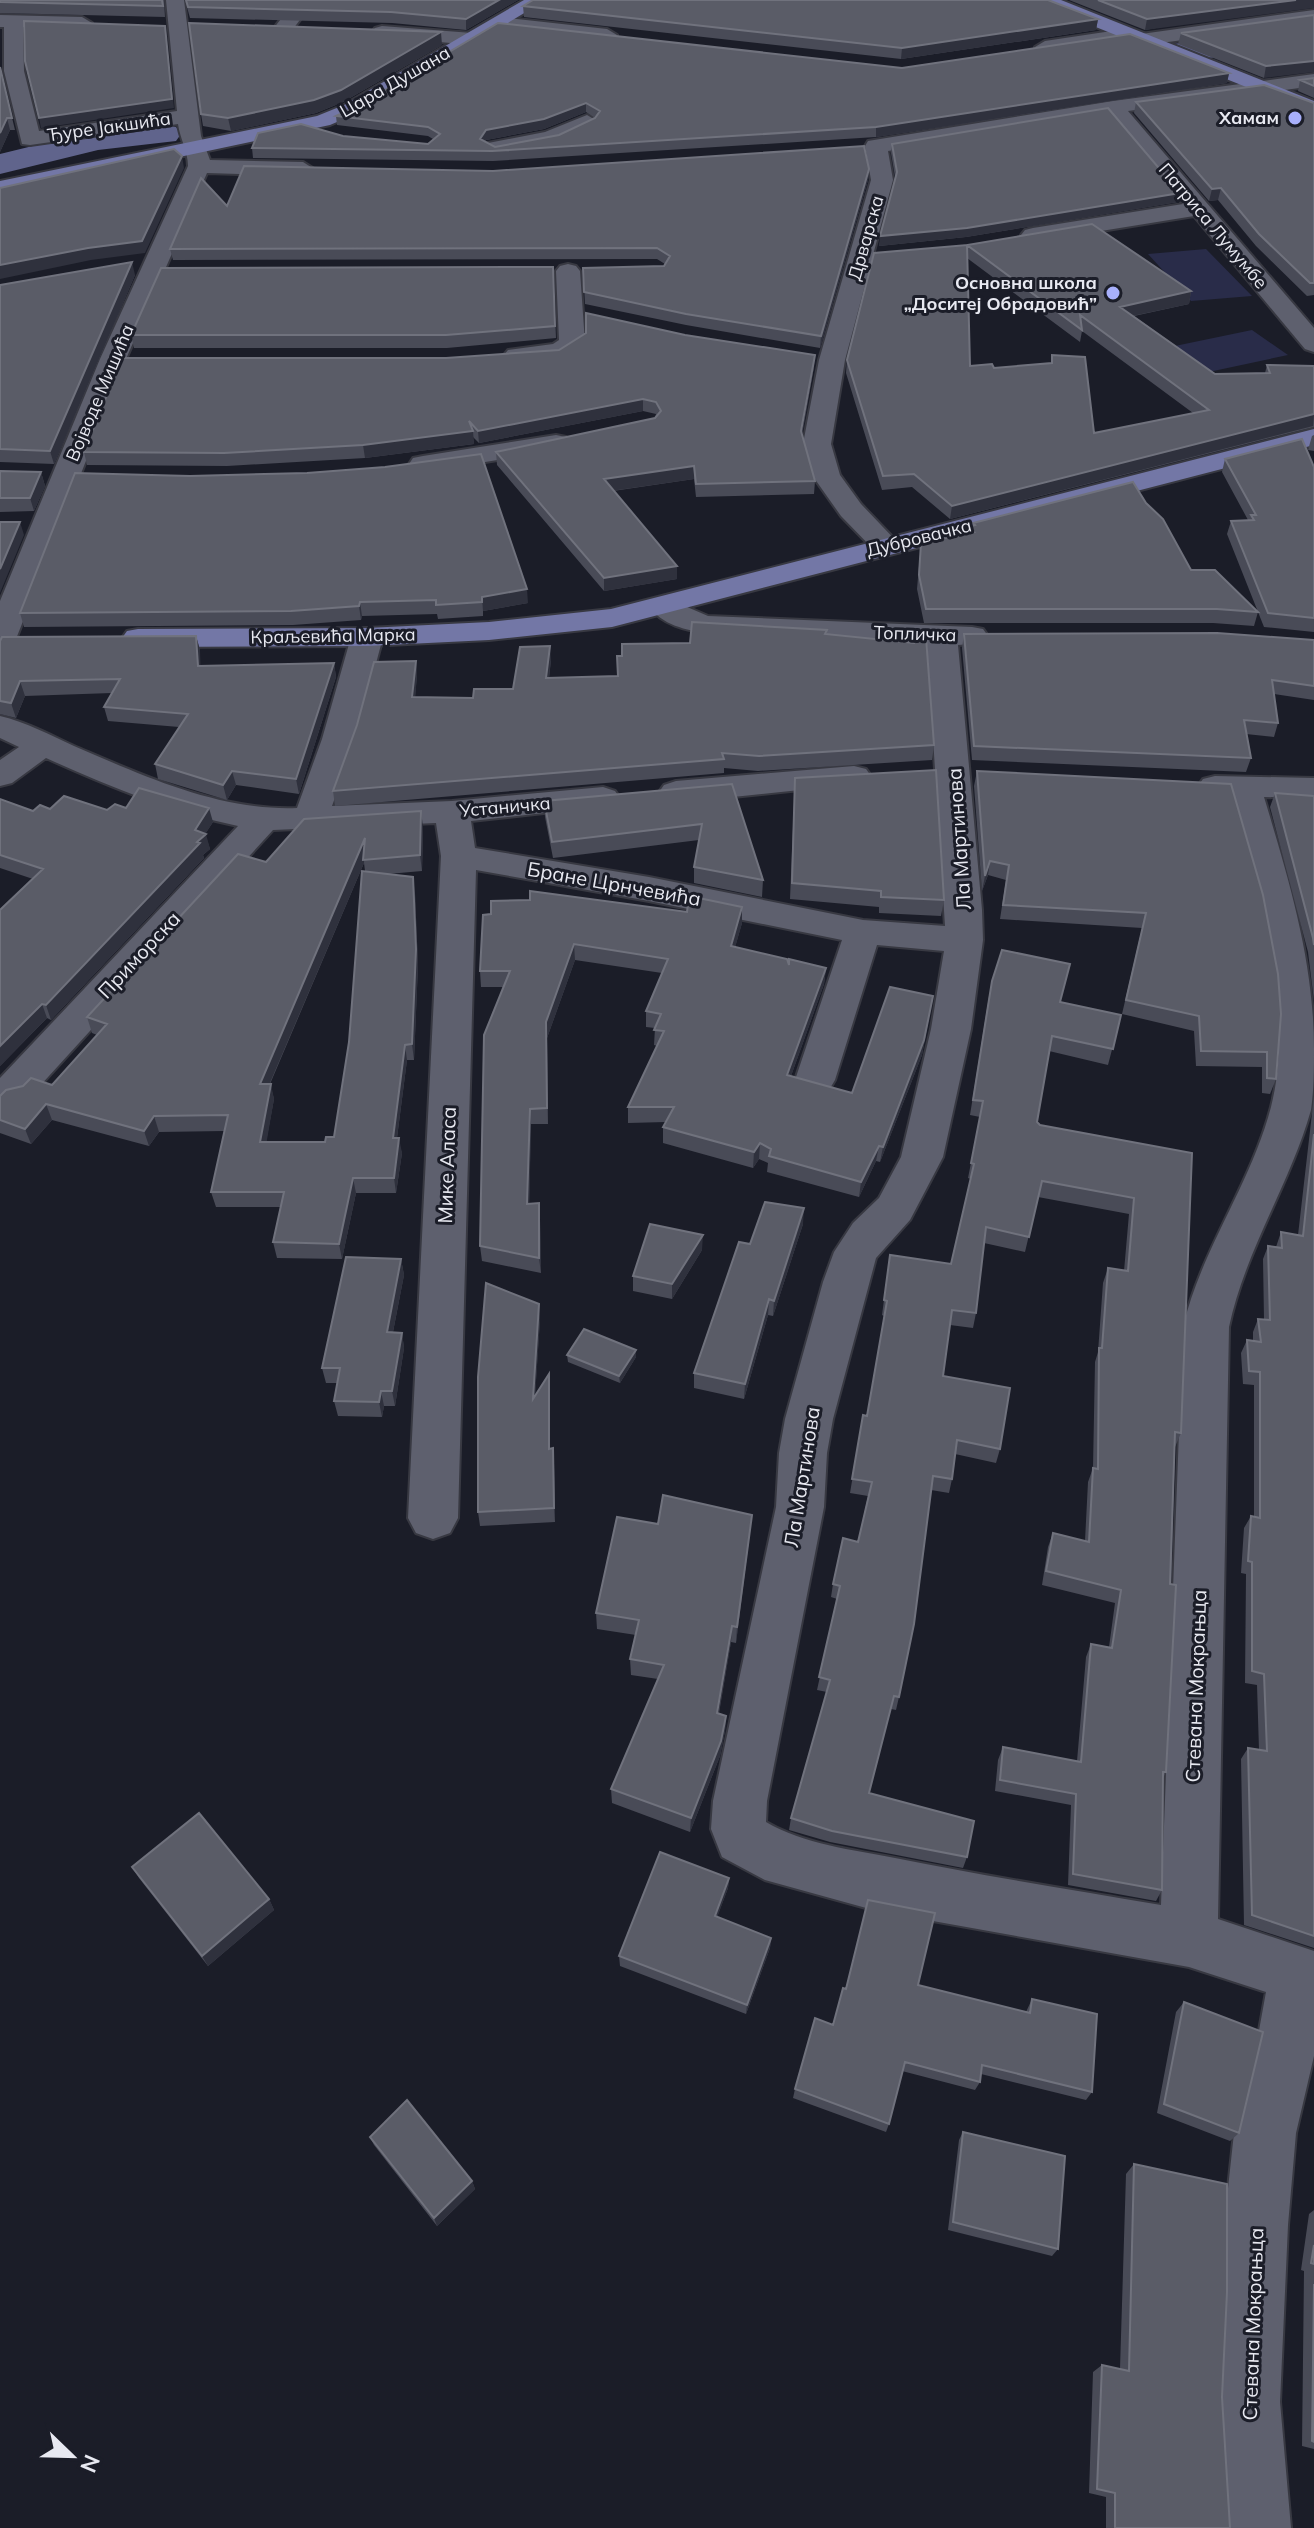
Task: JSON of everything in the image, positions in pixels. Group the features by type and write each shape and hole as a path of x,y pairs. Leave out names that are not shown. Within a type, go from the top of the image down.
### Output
{"main road":[{"name":"Цара Душана","path":"0,188 197,157 307,126 351,109 537,0"},
{"path":"1045,0 1173,54 1314,108"},
{"name":"Дубровачка","path":"664,606 1314,437"},
{"name":"Краљевића Марка","path":"112,639 367,637 563,625 664,606"},
{"path":"0,639 32,639"}],"street":[{"path":"175,0 186,26 188,116 197,157 324,169"},
{"path":"306,0 276,28 312,30"},
{"path":"1019,51 1314,16"},
{"path":"412,33 506,18 630,38"},
{"path":"7,72 6,21 104,24"},
{"path":"156,25 186,26"},
{"path":"357,31 472,39"},
{"name":"Ђуре Јакшића","path":"7,72 30,139 188,116"},
{"name":"Дрварска","path":"886,546 851,510 826,475 817,444 832,360 882,180 868,146 1113,107 1314,80"},
{"name":"Патриса Лумумбе","path":"1113,107 1314,344"},
{"path":"469,148 516,146 551,137 587,121"},
{"path":"307,126 344,137"},
{"name":"Војводе Мишића","path":"0,639 45,523 52,475 113,359 147,265 197,157"},
{"path":"1010,239 1197,209"},
{"path":"860,257 891,254"},
{"path":"147,265 182,270"},
{"path":"538,271 597,271"},
{"path":"493,356 538,354 567,348 572,343 568,271"},
{"path":"568,310 598,316"},
{"path":"803,356 832,360"},
{"path":"113,359 144,359"},
{"path":"401,467 589,436"},
{"path":"52,475 96,476"},
{"path":"15,523 45,523"},
{"name":"Топличка","path":"664,606 690,621 708,625 1006,636"},
{"name":"Ла Мартинова","path":"942,636 956,773 964,940 951,1029 922,1157 895,1209 868,1235 856,1252 845,1282 809,1419 803,1453 800,1507 740,1801 739,1825 742,1838 751,1846 810,1866 890,1886 1189,1938"},
{"path":"310,819 339,739 367,637"},
{"name":"Устаничка","path":"0,726 110,774 205,808 263,820 452,812 885,774"},
{"path":"0,776 43,745"},
{"path":"1183,784 1314,788"},
{"name":"Стевана Мокрањца","path":"1244,787 1293,961 1303,1017 1303,1039 1298,1085 1292,1106 1255,1202 1211,1295 1206,1327 1189,1938 1306,1976 1265,2133 1256,2225 1247,2402 1256,2528"},
{"name":"Мике Аласа","path":"433,1518 459,856 452,812"},
{"name":"Приморска","path":"14,1089 263,820"},
{"name":"Бране Црнчевића","path":"459,856 649,889 863,932 964,940"},
{"path":"815,1080 863,932"}],"shaded area":[{"path":"1206,249 1252,296 1191,301 1148,254"},
{"path":"1252,330 1288,355 1204,373 1170,347"}],"building":[{"path":"162,0 163,6 0,2"},
{"path":"186,0 499,0 466,19 391,12 188,7"},
{"path":"533,0 1048,0 1098,19 902,48 523,6"},
{"path":"1098,0 1296,0 1147,19"},
{"path":"1314,15 1314,61 1266,66 1181,33"},
{"path":"24,21 165,26 172,99 39,118 25,61"},
{"path":"189,23 441,32 341,90 314,100 228,118 201,114"},
{"path":"498,23 902,68 1130,34 1229,73 876,127 492,151 252,148 258,133 301,124 343,136 428,144 440,134 428,127 336,116","holes":["586,103 600,111 595,118 559,135 495,147 480,139 486,130 544,119"]},
{"path":"0,67 12,118 7,118 0,133"},
{"path":"1314,78 1314,86 1300,80"},
{"path":"1264,85 1314,103 1314,283 1310,283 1259,234 1221,188 1212,189 1136,102"},
{"path":"1108,108 1180,193 967,228 880,236 897,172 892,144"},
{"path":"864,146 869,169 821,336 686,314 584,292 583,268 664,266 670,256 657,248 170,249 201,178 227,206 244,166 493,171"},
{"path":"174,149 182,156 142,241 0,265 0,188"},
{"path":"1092,224 1191,291 1120,307 1215,374 1270,373 1267,365 1314,366 1314,414 952,506 914,474 883,476 847,360 874,253 967,245","holes":["967,245 1082,330 1080,315 1209,410 1094,433 1085,357 1052,355 1052,363 994,368 992,364 970,366"]},
{"path":"132,262 50,451 0,449 0,285"},
{"path":"553,267 555,326 446,335 131,335 161,268"},
{"path":"586,313 685,335 815,355 801,431 815,481 696,484 694,466 604,479 677,566 604,578 496,452 655,418 661,411 656,402 643,399 478,431 469,421 473,431 363,445 224,453 84,452 122,358 446,358 559,350 586,333"},
{"path":"1302,439 1314,467 1314,618 1268,613 1231,521 1254,520 1251,515 1256,515 1225,459"},
{"path":"481,454 527,589 482,597 482,602 436,605 436,600 360,602 359,606 291,611 20,613 75,473 190,476 307,473 385,467"},
{"path":"0,471 41,472 30,498 0,498"},
{"path":"1133,482 1146,503 1163,519 1191,570 1215,570 1258,612 1217,609 926,609 919,575 921,543 974,532 968,527 975,525 973,523"},
{"path":"0,522 20,522 0,569"},
{"path":"692,622 827,630 825,634 914,643 915,636 926,637 934,745 759,756 722,753 724,759 333,791 357,725 374,662 416,661 412,697 473,698 474,689 513,689 520,647 550,646 546,678 618,676 617,656 622,656 622,644 690,643"},
{"path":"1217,633 1314,640 1314,686 1272,680 1278,723 1244,720 1251,758 974,746 964,634"},
{"path":"196,636 198,666 334,663 296,779 232,771 223,785 155,764 188,714 104,707 120,679 20,681 11,703 0,701 2,637"},
{"path":"936,770 944,900 881,897 881,891 792,883 795,778"},
{"path":"977,771 1231,784 1263,895 1278,974 1281,1014 1276,1079 1267,1078 1267,1052 1201,1051 1199,1016 1126,1000 1146,913 1003,905 1009,865 990,861 985,876"},
{"path":"732,784 763,880 694,867 702,824 552,842 544,801"},
{"path":"139,788 209,808 195,830 206,834 46,1005 42,1004 0,1046 0,910 43,869 0,855 0,799 33,811 40,805 50,809 64,796 107,810 115,804 126,808"},
{"path":"1275,793 1314,796 1314,945 1313,938"},
{"path":"421,811 420,855 363,860 365,838 260,1084 271,1084 260,1142 325,1142 326,1137 334,1137 349,1042 362,871 413,877 416,949 412,1044 405,1045 393,1138 399,1138 394,1178 353,1178 339,1244 273,1242 284,1192 211,1192 228,1115 154,1116 144,1131 46,1104 25,1129 0,1120 0,1096 6,1090 23,1086 31,1078 52,1085 107,1024 87,1017 238,854 266,862 304,819"},
{"path":"530,891 687,912 689,896 742,907 731,946 787,959 789,965 789,959 826,968 787,1075 852,1093 890,987 933,996 924,1040 883,1147 879,1146 861,1182 769,1156 771,1149 760,1143 754,1152 663,1127 674,1107 628,1107 664,1031 654,1030 661,1014 646,1011 668,959 574,944 546,1022 547,1108 530,1109 527,1204 539,1203 539,1258 480,1246 484,1035 510,971 480,971 483,915 491,914 491,901 530,900"},
{"path":"1002,950 1070,964 1060,1002 1121,1015 1113,1049 1052,1036 1037,1122 1192,1153 1181,1433 1175,1432 1170,1584 1176,1585 1166,1772 1163,1772 1162,1890 1073,1874 1076,1794 1000,1780 1003,1747 1081,1762 1091,1644 1112,1648 1121,1590 1046,1571 1053,1533 1089,1542 1093,1468 1098,1469 1099,1348 1102,1348 1108,1268 1128,1271 1134,1198 1042,1181 1029,1237 986,1227 976,1313 952,1310 943,1376 1010,1388 1000,1449 957,1440 952,1479 933,1476 914,1624 899,1697 894,1696 869,1793 974,1821 967,1857 832,1831 791,1818 830,1680 819,1677 840,1586 833,1584 843,1538 858,1542 872,1482 852,1479 863,1415 867,1416 887,1301 884,1300 890,1255 951,1264 974,1164 971,1163 983,1101 973,1100 992,981"},
{"path":"1314,1134 1314,1936 1252,1915 1248,1748 1267,1751 1264,1674 1252,1671 1252,1562 1248,1561 1251,1516 1260,1518 1260,1372 1249,1371 1247,1340 1261,1342 1258,1319 1270,1320 1268,1246 1282,1248 1281,1232 1303,1236"},
{"path":"765,1202 804,1208 774,1301 769,1299 745,1384 694,1373 739,1242 750,1244"},
{"path":"650,1224 703,1235 672,1284 633,1276"},
{"path":"346,1257 401,1259 387,1332 402,1333 392,1391 381,1391 379,1402 334,1401 340,1368 322,1368"},
{"path":"486,1283 539,1304 533,1399 549,1374 549,1449 553,1448 554,1508 478,1512 478,1377"},
{"path":"584,1329 636,1350 619,1376 567,1355"},
{"path":"663,1495 752,1515 737,1627 732,1626 717,1713 726,1716 721,1741 691,1818 611,1789 664,1665 630,1659 639,1620 596,1613 617,1517 658,1524"},
{"path":"199,1813 269,1899 202,1956 132,1867"},
{"path":"660,1852 729,1878 715,1916 771,1938 747,2005 619,1956"},
{"path":"868,1900 935,1913 918,1985 1030,2013 1032,1999 1097,2014 1092,2092 982,2065 980,2082 905,2062 889,2124 795,2089 815,2018 833,2025 843,1988 846,1989"},
{"path":"1184,2002 1263,2032 1239,2133 1164,2104"},
{"path":"407,2100 472,2181 434,2218 370,2137"},
{"path":"963,2132 1065,2156 1058,2249 953,2222"},
{"path":"1134,2164 1227,2184 1227,2292 1222,2397 1230,2528 1115,2528 1115,2493 1097,2489 1102,2365 1129,2371"},
{"path":"1314,2284 1314,2442 1312,2441"}],"waterway":[{"path":"1093,62 1252,44 1314,49"},
{"path":"0,164 98,140 164,134"}],"place":[{"name":"Хамам","path":"1295,118"},
{"name":"Основна школа „Доситеј Обрадовић”","path":"1113,293"}]}
